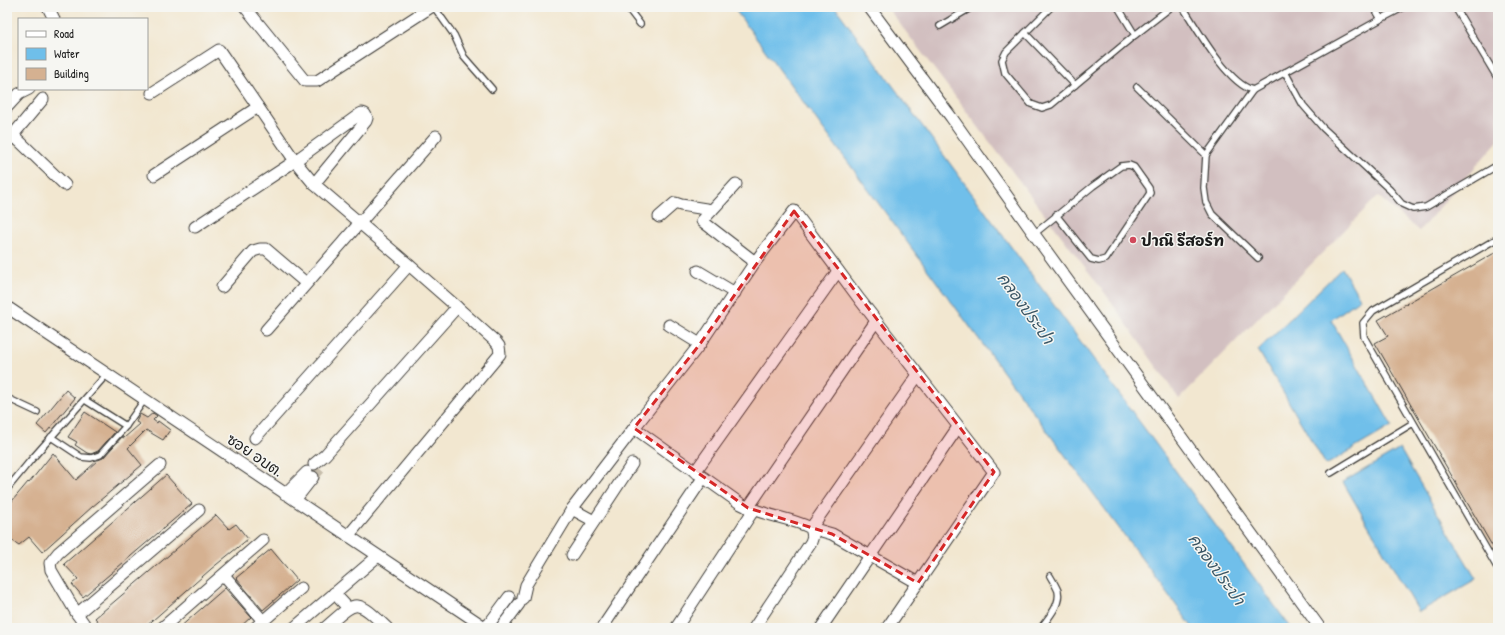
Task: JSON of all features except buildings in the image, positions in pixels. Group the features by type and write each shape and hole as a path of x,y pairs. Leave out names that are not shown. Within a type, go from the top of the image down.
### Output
{"street":[{"path":"48,7 54,18"},
{"path":"245,7 305,81 317,81 432,7"},
{"path":"869,7 951,117 1034,234 1320,628"},
{"path":"152,93 218,50 295,161 314,184 457,307 499,346 500,354 348,536"},
{"path":"7,106 19,94 27,90"},
{"path":"43,99 10,138 65,185"},
{"path":"154,175 258,106"},
{"path":"195,227 295,161 360,114 365,114 367,118 366,121 314,184"},
{"path":"266,330 359,222 436,136"},
{"path":"736,184 702,221 755,262"},
{"path":"659,217 675,203 712,210"},
{"path":"486,628 526,585 572,509 700,344 755,262 794,211 876,321 994,472 887,628"},
{"path":"222,287 253,252 260,248 266,249 306,283"},
{"path":"255,438 409,265"},
{"path":"698,271 734,293"},
{"path":"602,628 699,475 838,271"},
{"name":"ซอย อบต.","path":"7,307 486,628"},
{"path":"290,497 313,471 320,458 325,455 457,307"},
{"path":"676,628 750,510 876,321"},
{"path":"669,325 700,344"},
{"path":"754,628 811,542 813,536 811,528 918,375"},
{"path":"821,628 958,426"},
{"path":"634,428 750,510 790,519 811,528 832,534 918,583"},
{"path":"572,555 632,464"},
{"path":"87,628 51,570 50,564 58,553 160,465"},
{"path":"572,509 594,521"},
{"path":"77,614 199,510"},
{"path":"162,628 263,540"},
{"path":"294,628 378,556"},
{"path":"224,575 259,625 301,588"},
{"path":"334,593 348,608"},
{"path":"501,628 516,597"},
{"path":"325,628 348,608 354,606 361,606 370,611 387,628"}],"lane":[{"path":"432,7 454,35 464,57 492,89"},
{"path":"627,7 640,24"},
{"path":"940,26 972,7"},
{"path":"1051,7 1006,52 1002,60 1005,73 1031,104 1042,108 1051,105 1171,7"},
{"path":"1118,7 1135,35"},
{"path":"1183,7 1216,60 1246,88 1254,90"},
{"path":"1374,7 1381,19"},
{"path":"1258,258 1212,214 1206,202 1204,188 1206,155 1254,90 1404,7"},
{"path":"1455,7 1498,79"},
{"path":"1025,33 1075,85"},
{"path":"1492,68 1498,64"},
{"path":"1285,72 1303,105 1323,128 1390,190 1402,204 1413,208 1426,207 1498,166"},
{"path":"1137,87 1206,155"},
{"path":"1034,234 1056,215 1121,166 1129,165 1134,167 1149,188 1150,193 1106,259 1099,262 1091,258 1056,215"},
{"path":"1498,238 1373,311 1363,323 1364,337 1498,569"},
{"path":"7,489 51,437 108,374"},
{"path":"7,398 37,412"},
{"path":"51,437 81,457 91,458 100,455 126,426 145,399"},
{"path":"85,400 126,426"},
{"path":"1331,473 1413,423"},
{"path":"1041,628 1054,611 1058,600 1058,591 1050,576"}],"highlighted area":[{"path":"794,211 994,472 918,583 832,534 748,508 634,428 700,344"}],"shaded area":[{"path":"887,7 1498,7 1498,141 1419,231 1378,196 1179,399 1107,296"}],"water":[{"name":"คลองประปา","path":"733,7 835,7 1291,628 1193,628"},
{"path":"1342,268 1360,299 1331,320 1392,426 1326,465 1258,350"},
{"path":"1400,449 1476,579 1419,612 1343,482"}],"tunnel":[{"path":"313,477 320,469"}],"place":[{"name":"ปาณิ รีสอร์ท","path":"1133,240"}]}
